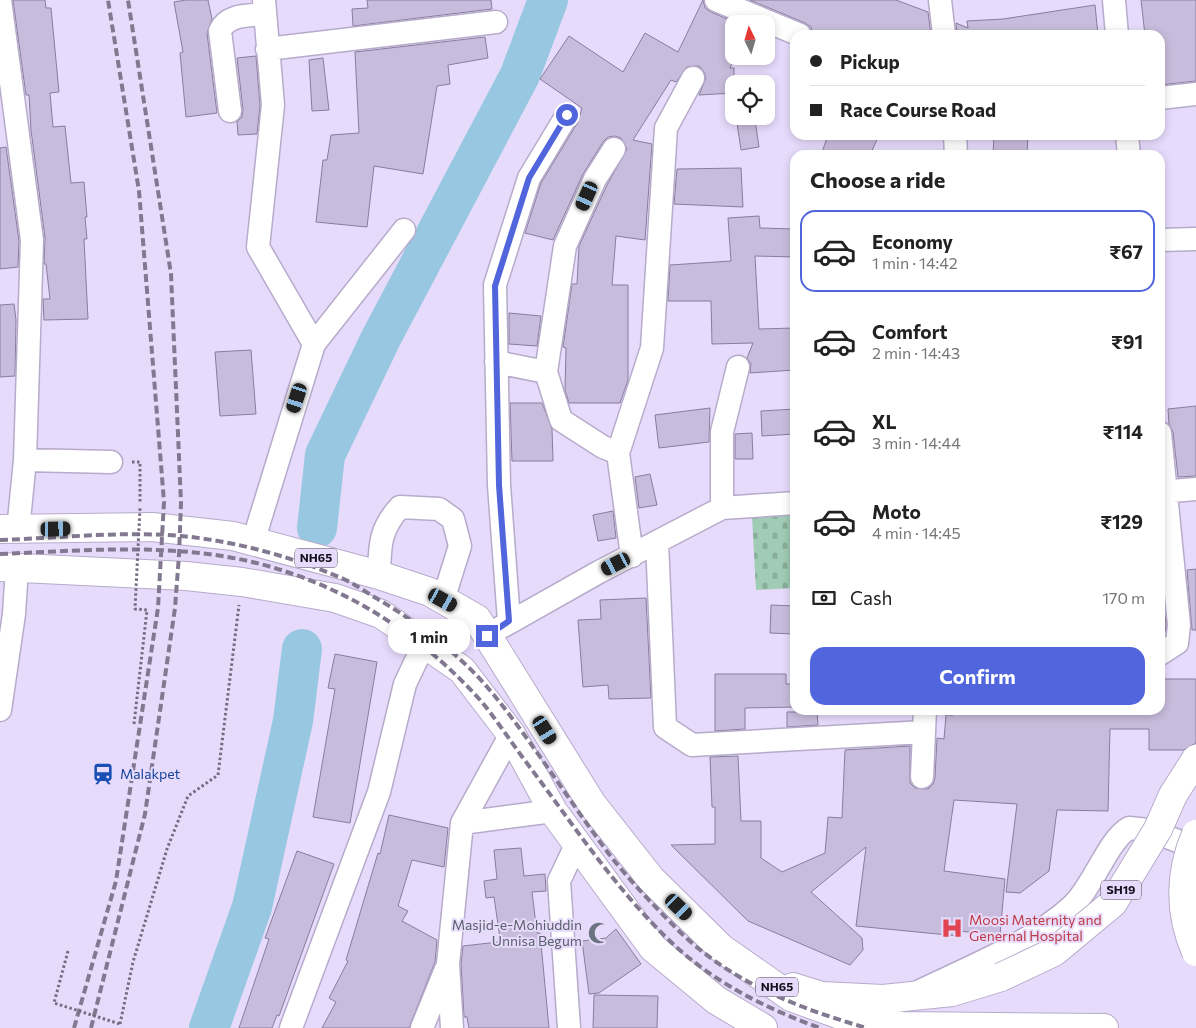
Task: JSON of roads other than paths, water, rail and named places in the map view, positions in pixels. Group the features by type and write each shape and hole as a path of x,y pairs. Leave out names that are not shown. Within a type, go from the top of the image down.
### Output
{"main road":[{"name":"NH65","path":"9,529 152,528 234,536 379,575 430,592 476,619 498,629 592,804 651,879 721,948 790,997 843,1016 902,1026 1104,1028"},
{"path":"8,568 186,576 242,582 335,598 381,614 462,670 511,734 553,811 576,845 654,948 716,1000 763,1028"},
{"name":"SH19","path":"765,978 822,996 883,999 952,992 1001,977 1054,952 1113,903 1158,829 1173,795 1196,759"},
{"path":"1196,834 1188,853 1182,885 1184,916 1196,952"}],"street":[{"path":"0,0 32,240 25,460 9,529"},
{"path":"716,0 790,31"},
{"path":"940,0 943,30"},
{"path":"1114,0 1117,30"},
{"path":"230,111 220,31 223,23 229,19 265,7 273,105 258,246 314,344"},
{"path":"267,49 496,22"},
{"path":"632,556 618,453 652,348 666,128 693,78"},
{"path":"1165,97 1196,94"},
{"path":"567,115 529,178 495,286 499,485 498,629 722,508 790,503"},
{"path":"614,149 595,179 565,246 546,372 561,420 603,447 618,453"},
{"path":"252,542 314,344 404,230"},
{"path":"1165,240 1196,239"},
{"path":"496,362 546,372"},
{"path":"722,508 722,432 738,367"},
{"path":"25,460 111,462"},
{"path":"1165,492 1196,489"},
{"path":"379,575 380,543 388,521 400,507 439,509 453,519 460,546 443,600"},
{"path":"1165,509 1179,626 1177,643 1165,651"},
{"path":"657,542 665,727 692,745 925,721 922,776"},
{"path":"0,710 14,614 8,568"},
{"path":"291,1028 379,792 405,684 424,642"},
{"path":"452,1028 448,964 462,823 511,734"},
{"path":"462,823 553,811"},
{"path":"908,996 1048,926 1072,906 1088,888 1118,837 1129,828 1149,830 1196,848"},
{"path":"569,1028 559,881 576,845"},
{"path":"422,1028 448,964"}],"waterway":[{"path":"317,528 325,455 381,338 520,75 548,0"},
{"path":"209,1028 252,907 293,721 302,649"}],"railway":[{"path":"74,1028 116,881 158,608 164,502 139,191 108,0"},
{"path":"91,1028 145,814 175,608 181,503 171,274 128,0"},
{"path":"0,540 119,534 191,537 229,543 285,557 353,584 424,629 482,681 524,734 617,864 680,932 700,950 721,965 768,992 817,1012 867,1028"},
{"path":"0,554 146,550 183,551 219,556 255,563 290,573 344,595 369,609 394,625 440,660 481,701 612,877 672,943 705,970 742,993 780,1012 820,1028"}],"place":[{"name":"Malakpet","path":"103,774"},
{"name":"Moosi Maternity and Genernal Hospital","path":"952,928"},
{"name":"Masjid-e-Mohiuddin Unnisa Begum","path":"599,933"}]}
